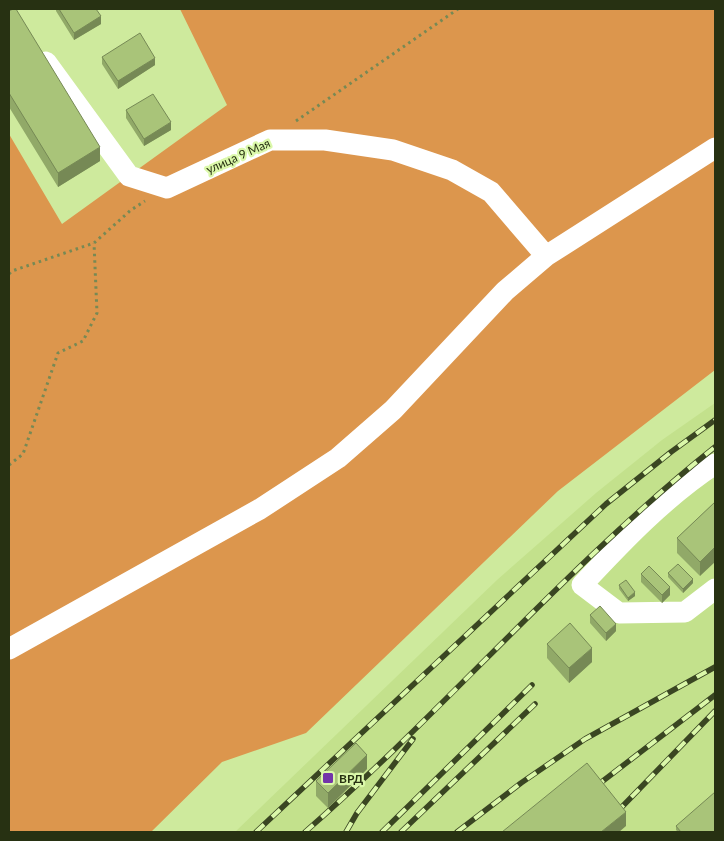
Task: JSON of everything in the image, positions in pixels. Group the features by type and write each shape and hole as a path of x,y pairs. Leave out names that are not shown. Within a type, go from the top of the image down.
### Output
{"street":[{"path":"32,43 129,176 168,188"},
{"name":"улица 9 Мая","path":"168,188 270,140 324,140 393,150 452,170 490,192 546,256"},
{"path":"9,649 260,509 338,458 393,410 505,291 546,256 715,148"},
{"path":"715,464 691,480 635,529 582,584 619,614 685,612 715,589"}],"path":[{"path":"270,140 458,9"},
{"path":"9,274 12,271 94,243 131,210 168,188"},
{"path":"9,465 23,454 58,354 82,341 97,313 94,243"}],"shaded area":[{"path":"180,9 715,9 715,370 558,491 306,733 222,762 151,832 9,832 9,134 62,224 227,105"},
{"path":"715,403 715,832 235,832 497,580 596,493 662,440"}],"building":[{"path":"16,9 100,147 58,173 9,93 9,11"},
{"path":"59,9 96,9 101,16 74,33"},
{"path":"140,33 155,58 118,81 102,57"},
{"path":"153,94 171,122 144,139 126,110"},
{"path":"715,502 715,547 700,562 677,538"},
{"path":"678,564 693,579 683,589 668,573"},
{"path":"649,566 670,587 662,595 641,574"},
{"path":"626,580 635,592 628,598 619,585"},
{"path":"600,606 616,624 606,633 590,615"},
{"path":"570,623 592,648 569,668 547,644"},
{"path":"356,743 367,755 328,793 316,781"},
{"path":"587,763 626,812 601,832 502,832"},
{"path":"715,792 715,832 681,832 676,826"}],"railway":[{"path":"256,832 606,504 671,452 715,420"},
{"path":"305,832 408,736 609,539 715,447"},
{"path":"457,832 521,783 585,739 715,667"},
{"path":"382,832 532,685"},
{"path":"595,787 715,695"},
{"path":"401,832 535,704"},
{"path":"616,813 715,711"},
{"path":"346,832 357,813 413,739"}],"place":[{"name":"ВРД","path":"328,778"}]}
